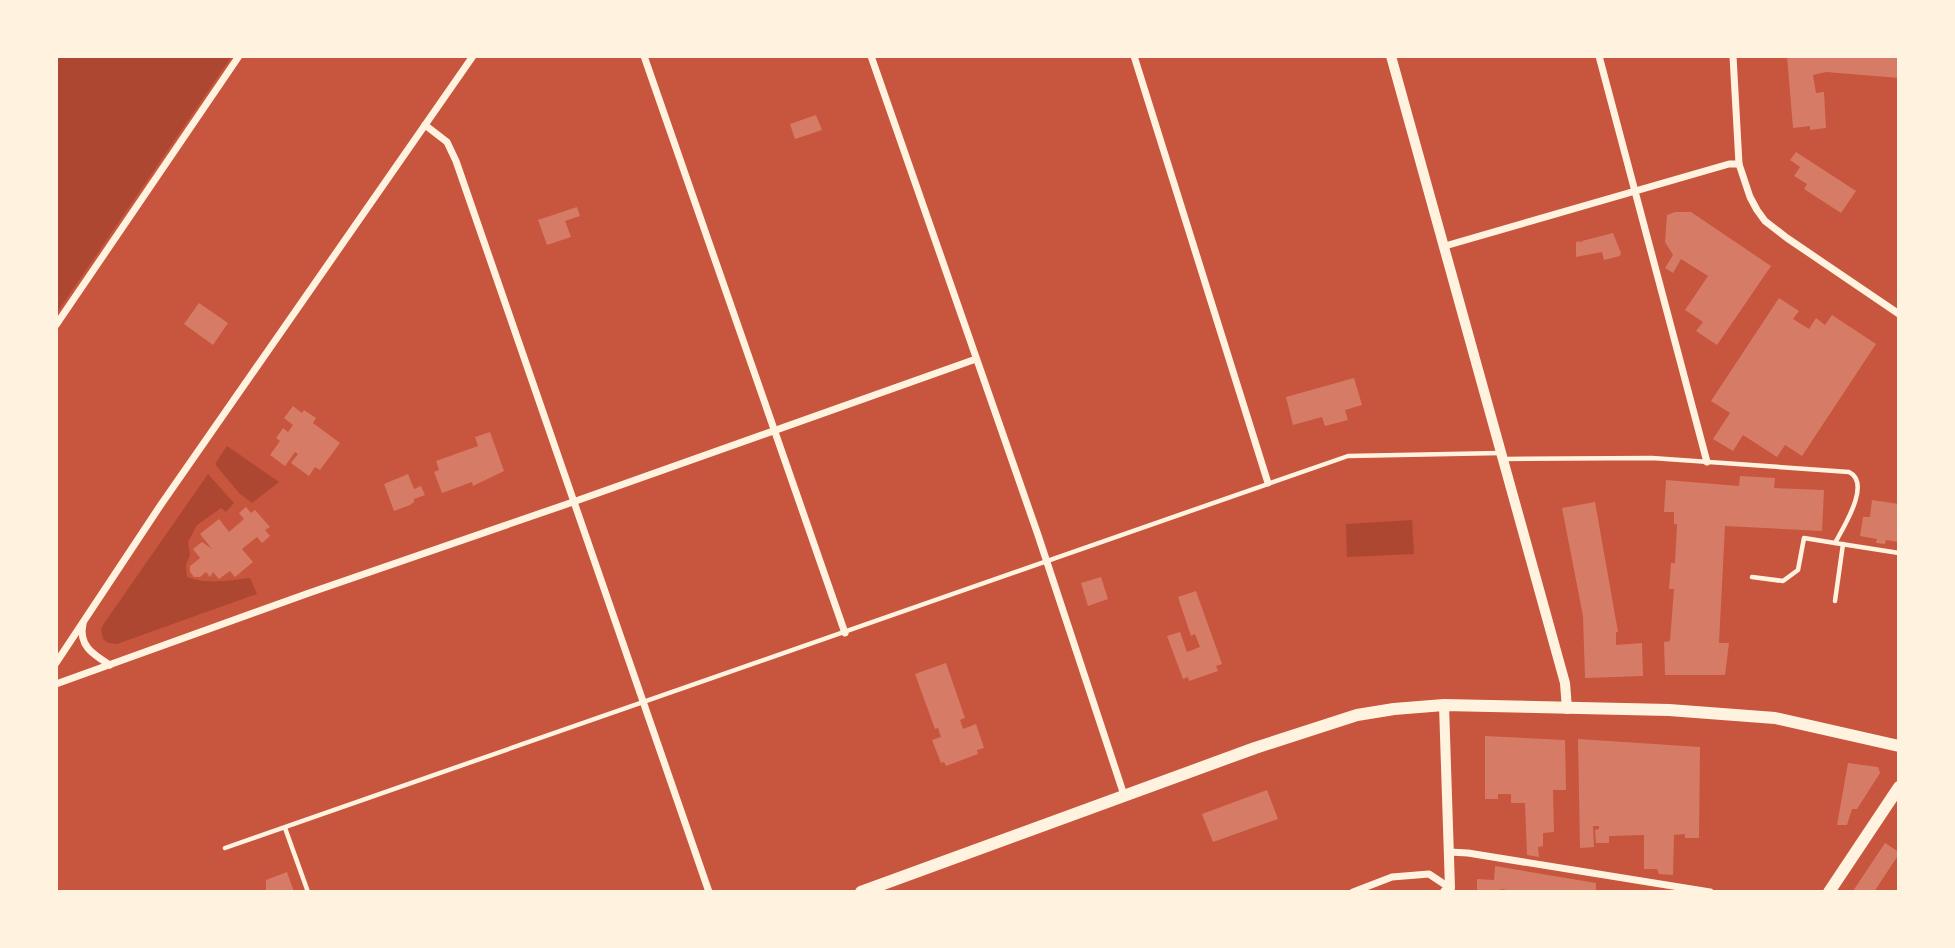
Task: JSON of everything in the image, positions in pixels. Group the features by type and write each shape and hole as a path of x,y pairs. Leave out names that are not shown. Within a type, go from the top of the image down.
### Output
{"main road":[{"path":"861,892 1255,748 1357,715 1394,709 1444,705 1669,710 1775,718 1899,746"},
{"path":"1829,892 1899,787"}],"street":[{"path":"56,325 239,56"},
{"path":"56,663 152,517 473,56"},
{"path":"643,56 845,633"},
{"path":"871,56 1124,795"},
{"path":"1134,56 1268,483"},
{"path":"1391,56 1565,683 1567,709"},
{"path":"1599,56 1707,462"},
{"path":"1733,56 1740,164 1750,197 1765,221 1899,314"},
{"path":"425,125 447,142 456,161 709,892"},
{"path":"1445,246 1729,164 1740,164"},
{"path":"56,684 976,359"},
{"path":"83,620 83,643 92,654 110,664"},
{"path":"1444,705 1448,891"},
{"path":"1449,852 1709,892"},
{"path":"1353,892 1392,877 1429,874 1448,891"}],"lane":[{"path":"225,848 1348,456 1625,457 1849,472 1855,475 1858,481 1857,501 1835,543"},
{"path":"1752,577 1783,581 1798,570 1804,538 1899,554"},
{"path":"1835,601 1843,544"},
{"path":"285,828 307,892"}],"shaded area":[{"path":"56,56 232,56 56,314"},
{"path":"227,446 279,482 252,503 239,493 215,464"},
{"path":"208,474 234,503 226,512 221,508 197,525 188,542 190,555 186,565 187,577 211,581 250,578 257,594 117,644 108,643 103,639 101,629 105,622"},
{"path":"1412,520 1414,554 1347,557 1346,524"}],"building":[{"path":"1787,56 1899,56 1899,78 1826,72 1813,75 1816,93 1824,92 1826,128 1793,128"},
{"path":"816,115 822,130 795,139 790,124"},
{"path":"1796,152 1856,191 1841,213 1804,189 1807,184 1794,176 1800,167 1790,160"},
{"path":"577,207 580,216 565,221 571,237 547,245 538,220"},
{"path":"1691,212 1771,266 1717,345 1696,331 1703,322 1685,310 1708,276 1681,259 1673,273 1665,268 1673,255 1665,242 1667,215"},
{"path":"1613,233 1620,256 1604,260 1602,252 1576,257 1576,242"},
{"path":"1779,298 1799,311 1793,319 1809,329 1816,318 1825,325 1832,315 1876,344 1802,456 1785,445 1777,457 1743,435 1733,451 1713,439 1730,413 1711,401"},
{"path":"199,303 228,323 213,345 184,324"},
{"path":"1354,378 1362,405 1345,410 1348,420 1325,426 1322,417 1293,425 1286,397"},
{"path":"293,406 316,418 313,423 340,443 320,470 315,467 309,476 291,463 298,454 295,452 285,466 270,455 280,441 276,438 283,428 288,432 293,425 284,418"},
{"path":"490,432 504,471 473,486 472,482 442,493 434,472 439,470 436,461 478,446 475,437"},
{"path":"408,474 414,489 421,486 425,495 394,511 384,484"},
{"path":"1740,476 1775,478 1774,488 1824,490 1822,531 1725,526 1719,643 1729,643 1725,675 1665,675 1664,642 1670,641 1674,589 1669,589 1671,563 1675,563 1677,524 1674,524 1674,512 1664,512 1666,480 1739,486"},
{"path":"1872,500 1899,504 1899,542 1886,540 1885,544 1876,543 1877,539 1860,536 1863,517 1870,517"},
{"path":"1595,502 1618,632 1616,645 1642,643 1643,676 1585,678 1583,616 1562,508"},
{"path":"246,507 251,513 255,510 270,527 265,530 270,536 262,543 257,537 242,549 253,562 235,577 230,571 219,579 213,572 210,577 206,572 200,577 194,577 190,566 200,558 193,549 202,542 212,549 200,534 219,519 229,532 244,519 239,513"},
{"path":"1101,577 1108,599 1088,606 1081,583"},
{"path":"1196,591 1222,664 1216,666 1218,671 1189,681 1188,677 1183,679 1167,636 1180,632 1187,652 1200,647 1195,634 1191,636 1178,597"},
{"path":"946,663 965,718 960,720 963,729 976,724 984,748 977,750 978,754 946,766 944,762 941,763 932,740 941,737 938,728 935,729 915,674"},
{"path":"1485,736 1565,740 1566,790 1553,790 1554,832 1543,833 1543,846 1538,847 1539,857 1527,855 1525,803 1511,803 1511,794 1498,794 1498,799 1485,799"},
{"path":"1578,739 1700,747 1699,838 1685,838 1685,834 1674,835 1673,875 1659,874 1657,869 1644,869 1644,835 1609,836 1609,843 1596,843 1595,830 1599,829 1599,826 1593,826 1594,847 1580,848"},
{"path":"1848,763 1878,767 1880,773 1857,809 1852,809 1847,825 1837,825"},
{"path":"1267,790 1278,819 1213,842 1202,814"},
{"path":"1885,843 1899,854 1874,892 1853,891"},
{"path":"1495,866 1596,883 1596,892 1520,892 1501,889 1500,892 1477,892 1477,879 1494,880"},
{"path":"287,872 294,892 266,892 266,880"}]}
